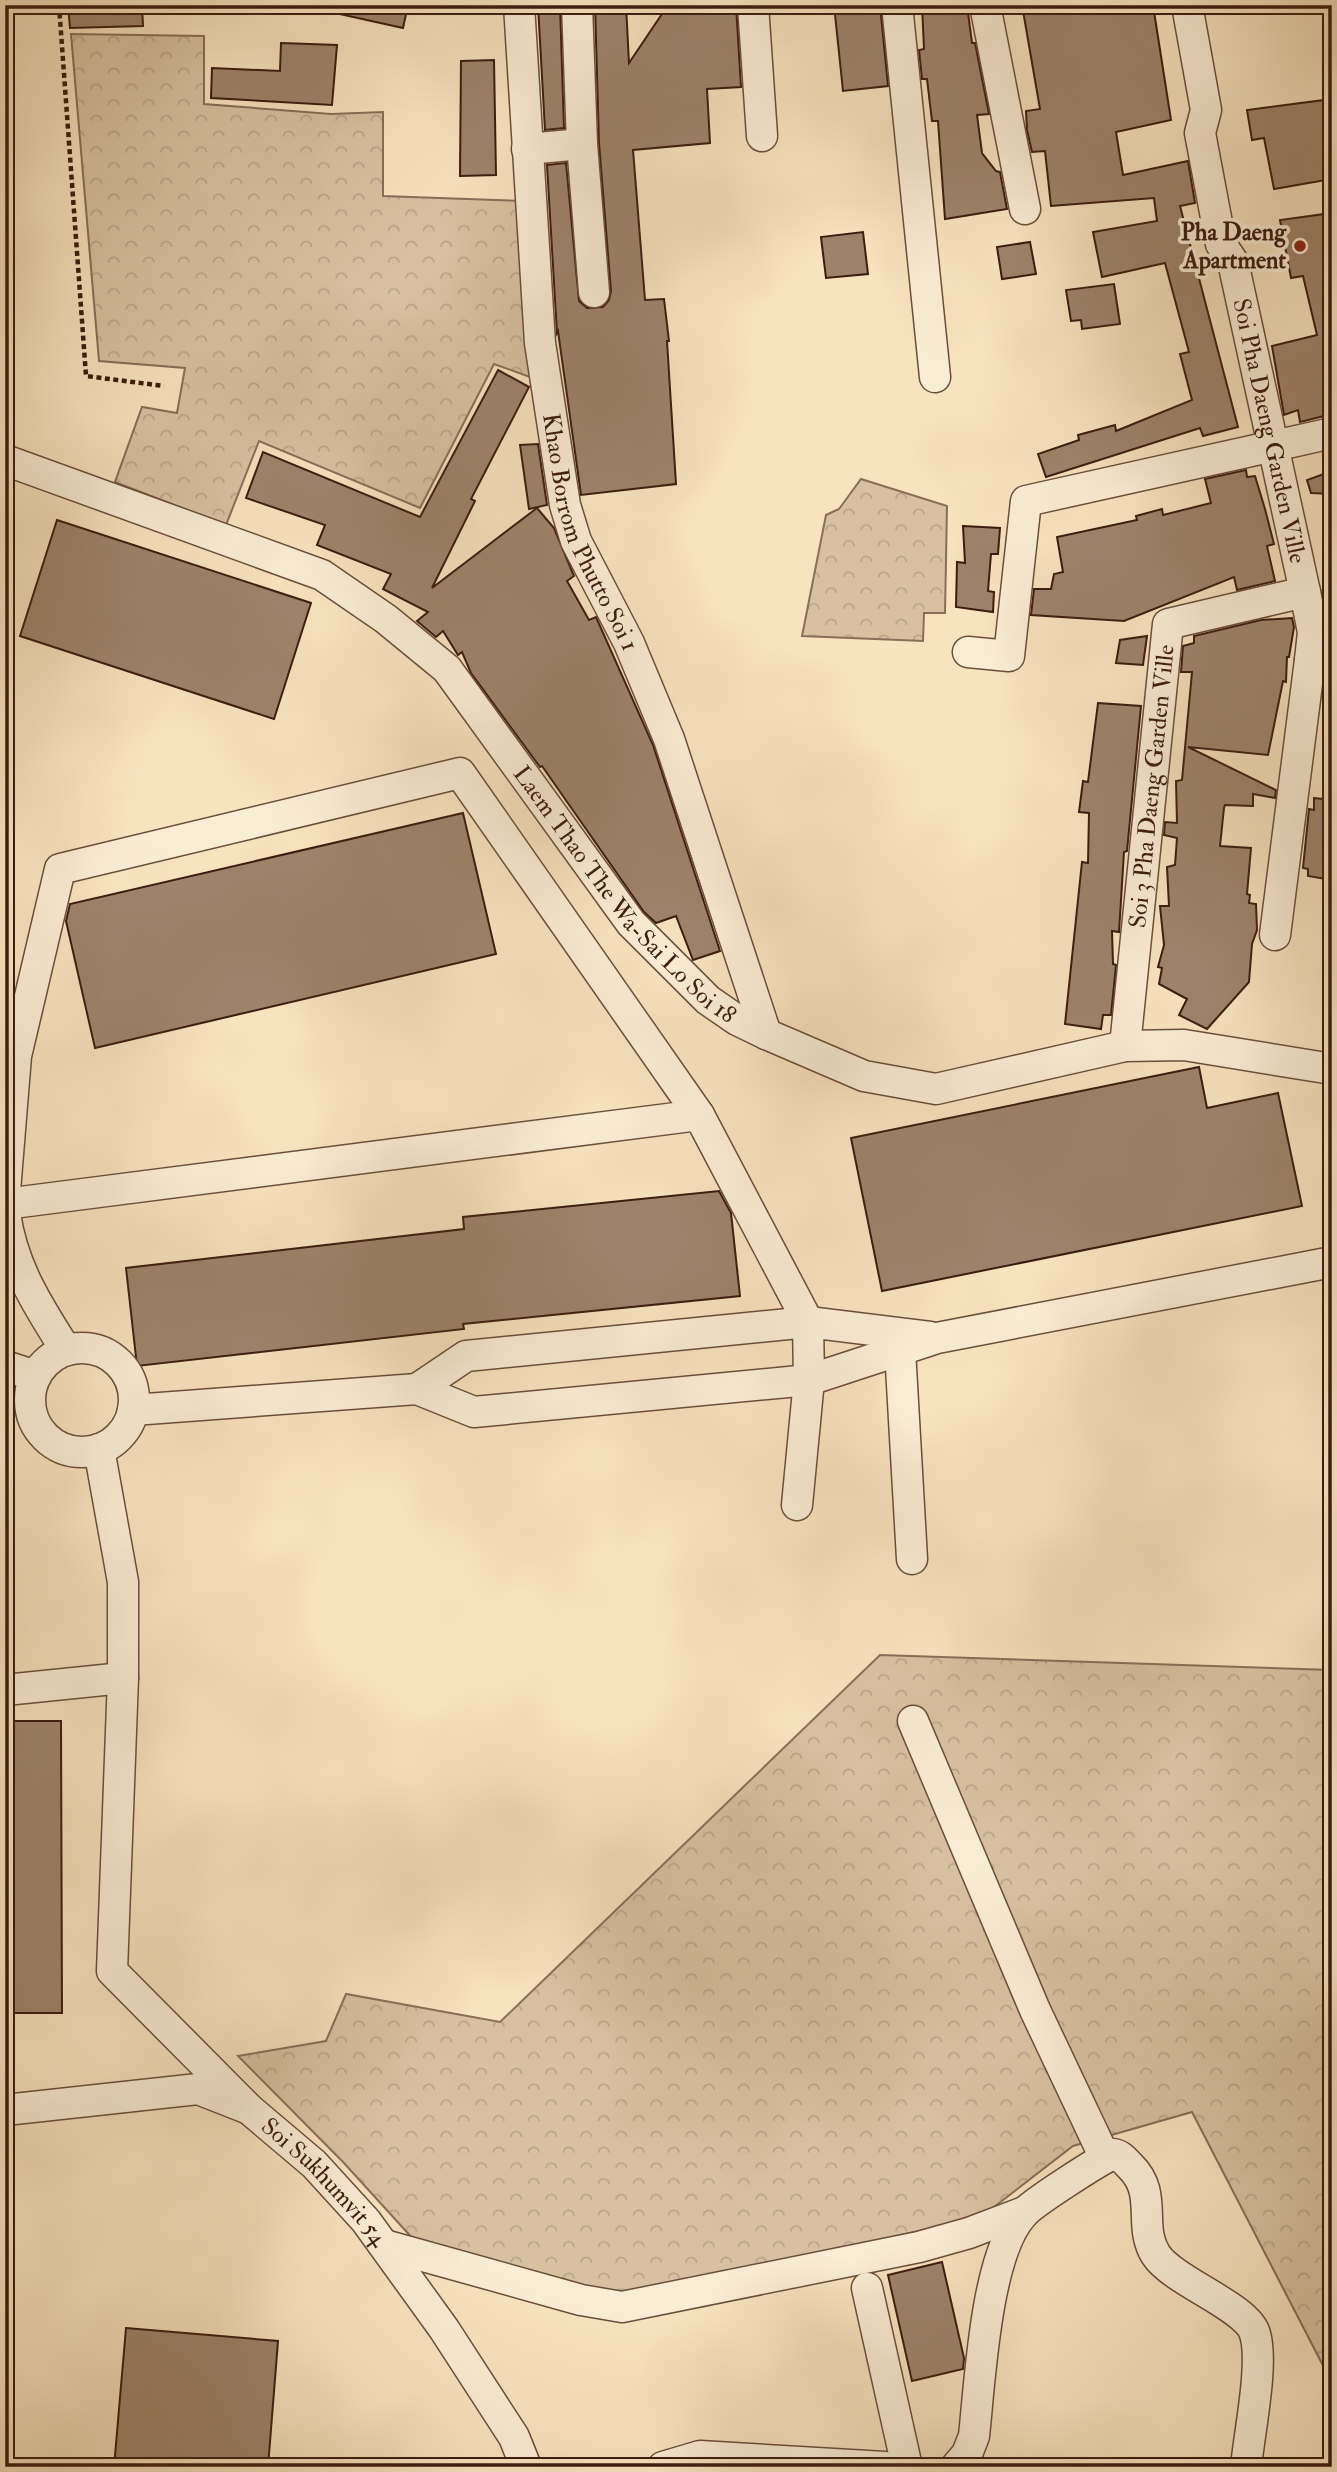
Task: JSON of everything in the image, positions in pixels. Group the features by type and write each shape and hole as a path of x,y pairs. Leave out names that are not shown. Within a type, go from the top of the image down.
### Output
{"street":[{"name":"Khao Borrom Phutto Soi 1","path":"519,5 540,343 565,505 576,541 629,643 668,739 766,1034"},
{"path":"577,5 582,144 594,292"},
{"path":"753,5 762,136"},
{"path":"897,5 935,377"},
{"path":"985,5 1025,209"},
{"name":"Soi Pha Daeng Garden Ville","path":"1187,5 1206,110 1219,128 1240,240 1233,262 1321,661 1275,935"},
{"path":"527,149 582,144"},
{"path":"968,652 1009,656 1026,501 1332,433"},
{"name":"Laem Thao The Wa-Sai Lo Soi 18","path":"5,460 322,575 386,619 447,669 631,923 708,1000 737,1020 766,1034 864,1076 936,1089 1125,1046 1184,1045 1332,1069"},
{"name":"Soi 3 Pha Daeng Garden Ville","path":"1125,1046 1168,624 1305,592"},
{"path":"5,1090 16,1056 60,869 460,773 699,1115 808,1322 809,1380 797,1505"},
{"path":"5,1191 16,1056"},
{"path":"5,1204 699,1115"},
{"path":"5,1213 26,1288 66,1350"},
{"path":"133,1410 417,1389 474,1412 809,1380 937,1338 1332,1262"},
{"path":"417,1389 466,1356 808,1322 937,1338"},
{"path":"93,1349 117,1361 132,1384 133,1410 121,1435 99,1449 72,1451 48,1438 33,1416 32,1389 36,1376 54,1356 66,1350 93,1349"},
{"path":"900,1350 912,1559"},
{"path":"5,1366 36,1376"},
{"path":"99,1449 123,1582 123,1678 112,1971 249,2109"},
{"path":"5,1690 123,1678"},
{"path":"913,1721 1035,2010 1105,2158"},
{"name":"Soi Sukhumvit 54","path":"5,2110 198,2090 249,2109 314,2164 366,2221 444,2329 514,2437 526,2467"},
{"path":"384,2245 581,2300 622,2307 919,2247 969,2233 1024,2212 1105,2158 1118,2155 1139,2174 1147,2192 1149,2238 1156,2255 1169,2268 1244,2318 1255,2332 1257,2357 1246,2467"},
{"path":"956,2467 967,2454 974,2436 989,2301 1008,2238 1024,2212"},
{"path":"867,2288 907,2467"},
{"path":"663,2467 700,2456 883,2467"}],"path":[{"path":"59,5 86,376 164,386"}],"green space":[{"path":"71,34 204,36 204,104 331,114 383,112 383,196 521,201 530,377 494,364 420,508 259,441 226,525 115,482 142,407 177,413 185,368 99,361"},
{"path":"861,479 947,506 945,613 924,613 923,641 802,636 826,515 839,509"},
{"path":"880,1655 1332,1670 1332,2383 1192,2112 1073,2146 981,2217 617,2299 425,2252 343,2162 238,2056 326,2041 346,1994 500,2022"}],"building":[{"path":"68,5 142,5 143,26 70,28"},
{"path":"336,5 408,5 403,28 335,13"},
{"path":"538,5 560,5 564,128 545,130"},
{"path":"595,5 626,5 629,63 668,5 736,5 741,87 707,89 710,143 633,150 645,300 664,299 669,341 676,484 581,495 558,331 557,333 547,165 566,163 579,301 587,308 603,307 609,300 611,291 599,143"},
{"path":"834,5 880,5 888,86 843,91"},
{"path":"922,5 967,5 972,43 975,43 989,114 977,115 982,153 996,171 1000,172 1007,209 945,219 938,121 932,121 927,79 922,79 919,50 924,49"},
{"path":"1022,5 1094,5 1095,14 1153,5 1171,120 1116,132 1123,175 1188,161 1195,203 1180,206 1238,427 1203,436 1200,428 1046,477 1038,454 1079,440 1078,435 1115,425 1116,431 1192,400 1180,354 1189,352 1165,263 1102,277 1093,232 1157,221 1154,198 1051,206 1045,151 1032,152 1027,130 1026,111 1040,109"},
{"path":"281,43 337,45 332,105 211,98 212,68 280,71"},
{"path":"494,60 496,175 460,176 461,61"},
{"path":"1332,99 1332,179 1274,189 1264,138 1252,140 1247,110"},
{"path":"1332,213 1332,414 1300,422 1298,410 1284,415 1272,346 1317,335 1303,276 1291,278 1280,220"},
{"path":"863,232 868,274 826,278 821,237"},
{"path":"1030,242 1036,274 1002,279 997,247"},
{"path":"1114,284 1120,324 1082,329 1081,320 1071,321 1066,290"},
{"path":"498,370 529,387 471,499 475,501 432,588 537,508 554,528 574,576 567,581 589,620 596,617 653,745 720,951 693,960 676,916 656,923 644,912 542,766 540,767 471,673 462,652 458,655 443,631 436,637 417,621 428,612 383,589 391,574 317,545 325,525 246,498 263,452 420,517"},
{"path":"538,444 547,505 529,509 520,445"},
{"path":"1246,470 1247,477 1255,476 1265,509 1274,544 1267,546 1275,581 1237,590 1234,577 1124,621 1031,615 1034,589 1051,589 1054,574 1063,572 1057,537 1137,520 1136,516 1162,509 1163,515 1211,503 1205,479"},
{"path":"1332,471 1332,494 1311,493 1307,480"},
{"path":"57,520 311,603 274,719 20,636"},
{"path":"963,526 1000,528 998,554 991,554 988,591 994,592 993,612 956,607 957,562 965,563"},
{"path":"1292,618 1294,627 1287,657 1286,682 1283,681 1268,755 1188,747 1276,790 1275,798 1253,794 1253,806 1225,805 1224,808 1220,846 1251,848 1247,894 1250,895 1249,903 1256,904 1257,930 1252,944 1249,982 1207,1029 1179,1015 1187,999 1159,984 1162,968 1158,967 1164,945 1160,906 1169,906 1167,867 1175,865 1177,838 1164,835 1165,822 1177,823 1176,781 1182,780 1192,672 1181,672 1183,646 1194,643 1194,636 1261,620"},
{"path":"1147,636 1143,665 1116,663 1120,640"},
{"path":"1098,703 1141,706 1127,851 1124,852 1119,932 1112,931 1113,964 1116,965 1111,1015 1103,1015 1101,1029 1065,1024 1082,862 1088,863 1089,813 1079,812 1083,781 1088,782"},
{"path":"1314,798 1332,800 1332,880 1308,876 1308,869 1303,868 1309,809 1314,810"},
{"path":"463,813 496,954 95,1048 66,921 70,904"},
{"path":"1199,1067 1207,1108 1278,1093 1302,1206 882,1291 851,1138"},
{"path":"719,1191 731,1213 740,1296 463,1324 464,1329 137,1366 126,1268 464,1229 463,1217"},
{"path":"5,1721 61,1721 62,2013 5,2013"},
{"path":"942,2262 964,2358 963,2369 912,2381 888,2275"},
{"path":"126,2328 278,2341 268,2467 114,2467"}],"place":[{"name":"Pha Daeng Apartment","path":"1300,246"}]}
